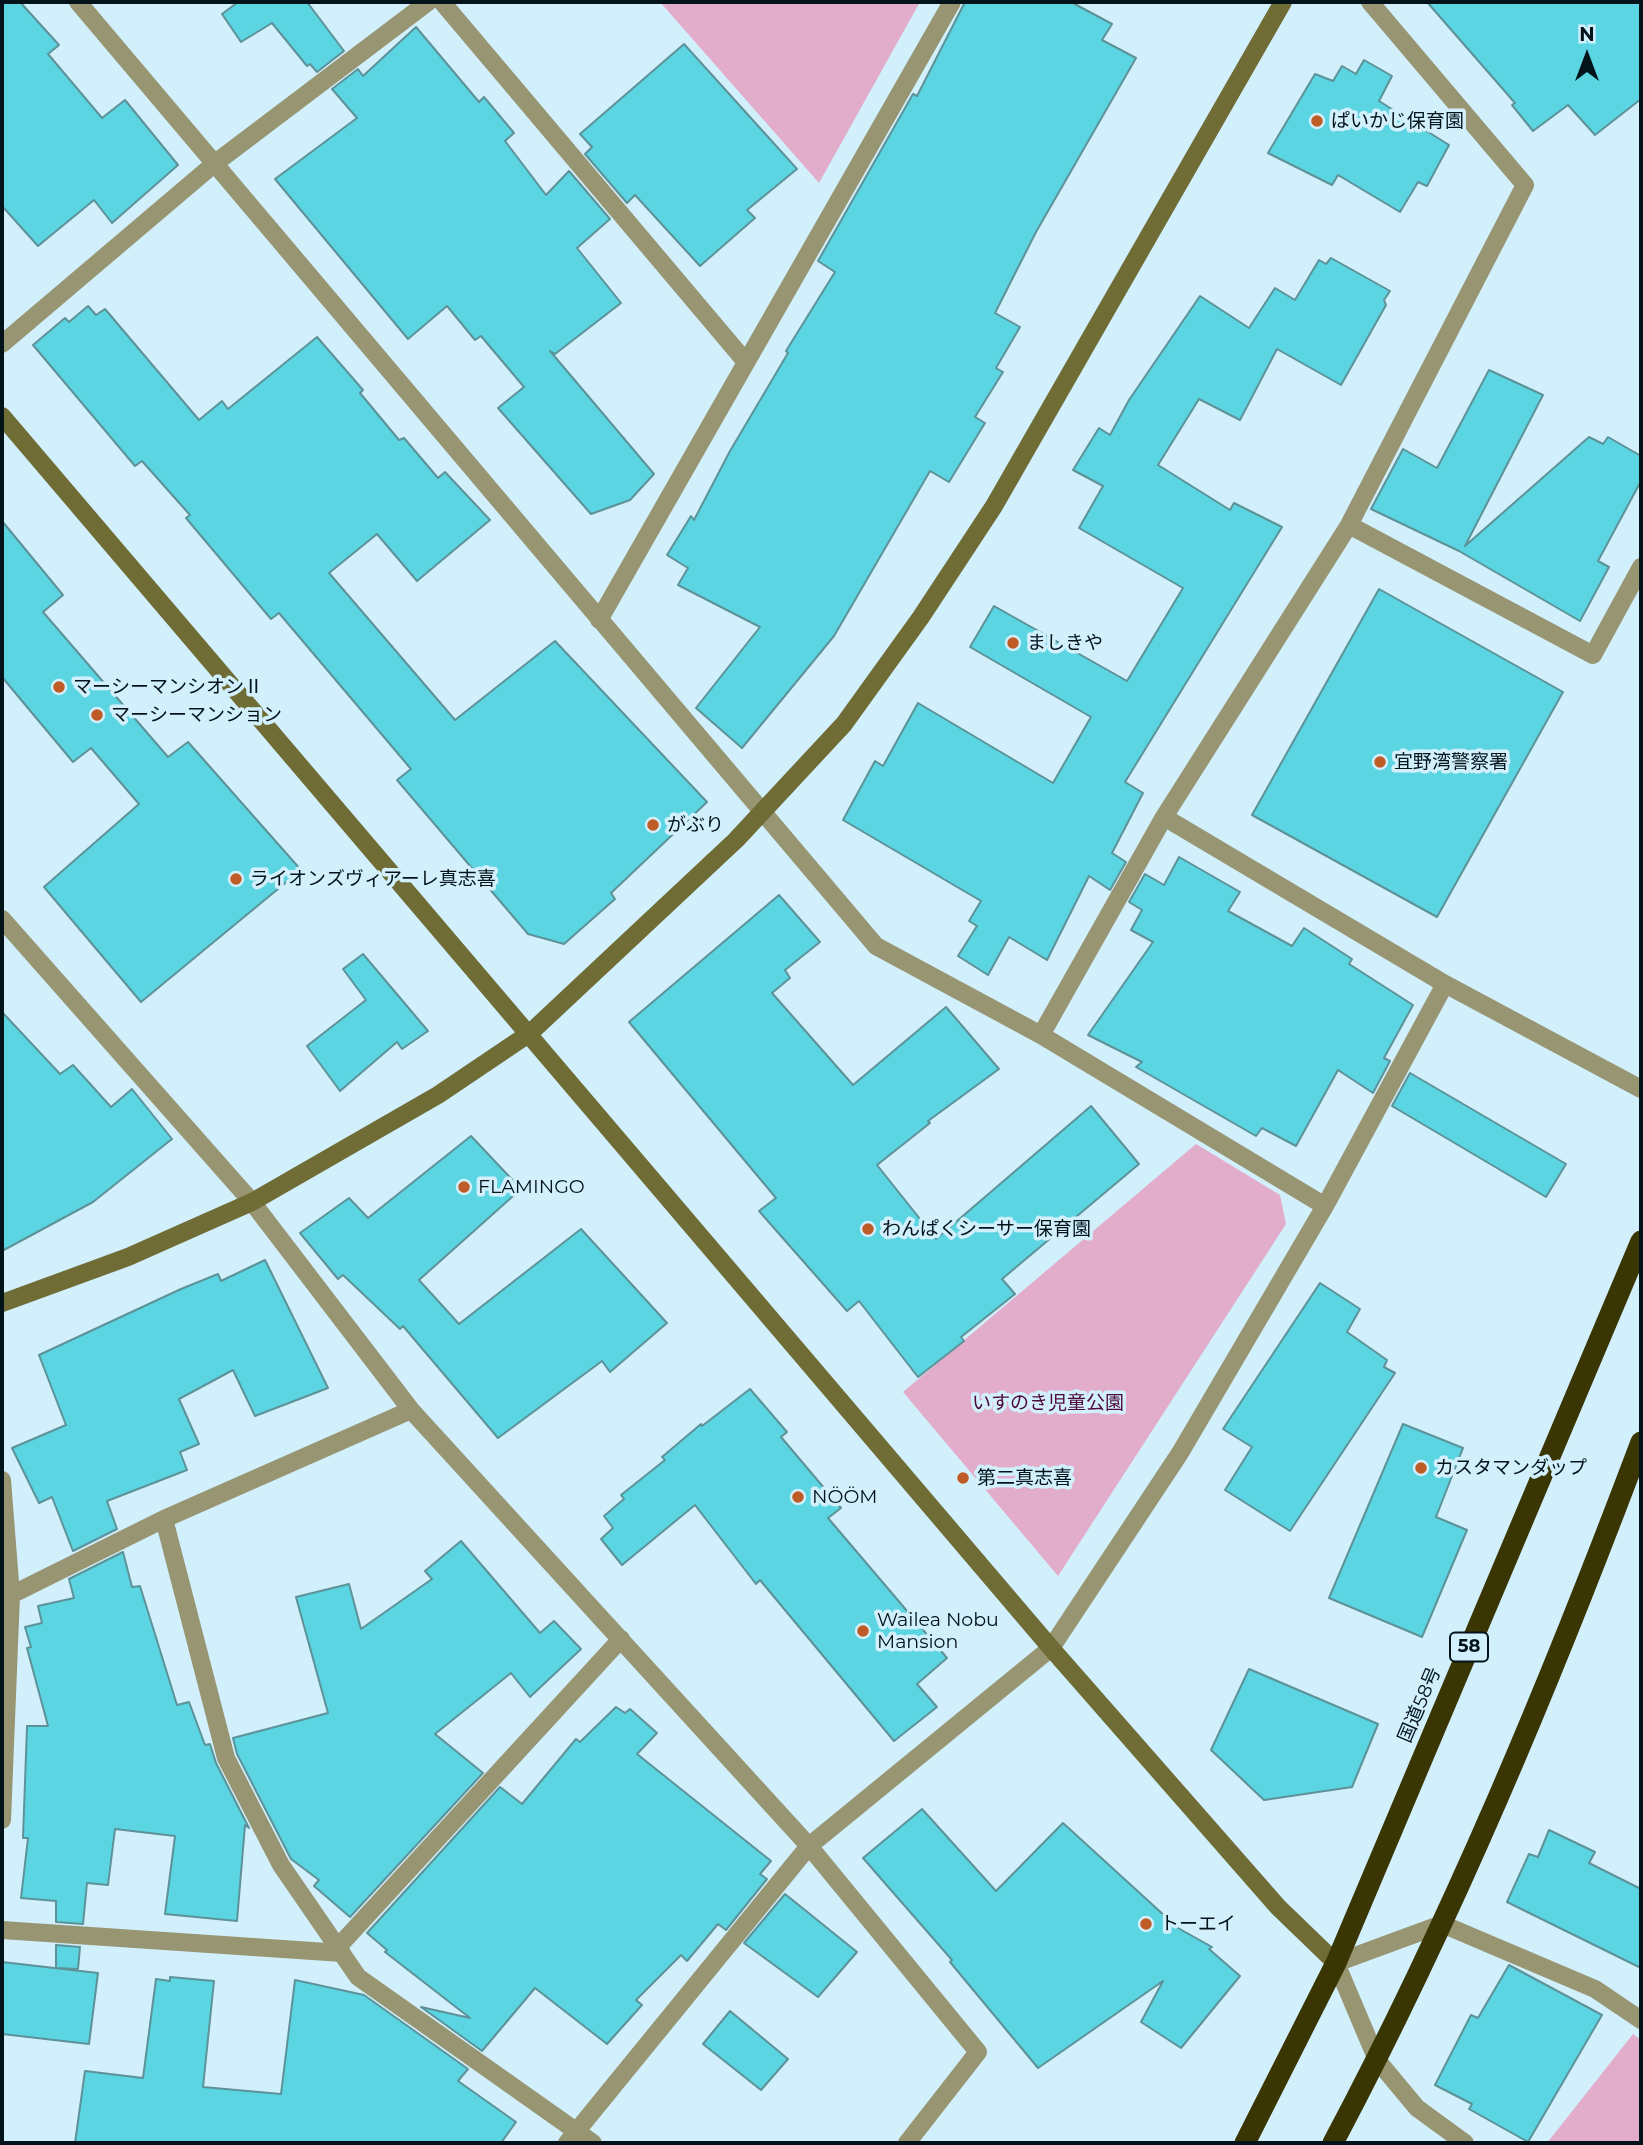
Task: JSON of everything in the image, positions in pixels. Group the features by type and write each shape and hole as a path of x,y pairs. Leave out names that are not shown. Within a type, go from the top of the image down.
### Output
{"highway":[{"name":"国道58号","path":"1245,2143 1336,1963 1641,1241"},
{"path":"1333,2143 1377,2060 1442,1924 1562,1652 1641,1442"}],"street":[{"path":"78,2 876,946 1041,1035 1325,1206"},
{"path":"2,344 214,164 428,2"},
{"path":"442,2 745,361"},
{"path":"599,620 952,2"},
{"path":"2,1303 128,1257 252,1202 438,1096 530,1033 647,926 761,813 844,724 921,617 994,506 1283,2"},
{"path":"1041,1035 1164,817 1349,525 1525,185 1370,2"},
{"path":"2,416 1051,1648 1278,1907 1336,1963 1377,2060 1417,2108 1465,2143"},
{"path":"1349,525 1593,655 1641,567"},
{"path":"1164,817 1445,984 1641,1089"},
{"path":"2,919 252,1202 411,1410 809,1846 978,2052 907,2143"},
{"path":"572,2138 809,1846 1051,1648 1180,1453 1325,1206 1445,984"},
{"path":"6,1595 164,1519 411,1410"},
{"path":"2,1480 6,1595 2,1820"},
{"path":"164,1519 226,1758 281,1865 358,1977 572,2138 593,2143"},
{"path":"340,1950 621,1639"},
{"path":"1336,1963 1442,1924 1595,1989 1641,2020"},
{"path":"2,1930 340,1950"}],"green space":[{"path":"660,2 920,2 819,183"},
{"name":"いすのき児童公園","path":"1196,1144 1280,1195 1286,1224 1058,1576 903,1392"},
{"path":"1633,2034 1641,2040 1641,2143 1547,2143"}],"building":[{"path":"2,2 20,2 59,45 48,54 102,118 125,100 178,165 112,223 94,200 38,246 2,206"},
{"path":"238,2 307,2 344,51 317,72 310,64 307,66 272,23 241,42 222,14"},
{"path":"965,2 1071,2 1112,24 1102,40 1136,58 1036,232 995,313 1020,327 996,368 1003,372 975,417 985,423 949,482 930,471 834,636 742,748 696,708 760,627 678,585 688,568 667,555 691,516 694,520 730,451 788,353 786,351 835,272 818,261 913,94 917,96"},
{"path":"1427,2 1641,2 1641,99 1595,135 1568,105 1533,131 1512,105 1515,103"},
{"path":"416,27 479,102 484,97 514,133 505,141 546,195 569,171 610,219 577,248 621,303 555,354 550,351 654,474 630,500 591,514 498,408 524,387 481,336 475,340 447,306 408,339 275,179 357,118 332,89 358,69 363,76"},
{"path":"684,44 797,169 747,210 755,218 700,266 635,195 627,203 585,154 592,147 580,134"},
{"path":"1364,60 1392,76 1379,101 1449,145 1427,186 1418,182 1400,212 1338,175 1332,185 1268,153 1315,74 1333,81 1342,66 1356,74"},
{"path":"1331,258 1390,291 1384,300 1386,305 1341,385 1277,349 1240,420 1199,399 1158,465 1230,510 1234,503 1282,527 1125,782 1143,793 1112,853 1126,862 1110,890 1089,876 1047,960 1009,937 988,975 958,956 977,926 969,921 981,901 843,820 875,761 883,766 918,703 1053,783 1091,717 970,647 994,606 1127,681 1183,588 1079,528 1103,486 1073,470 1099,428 1110,435 1129,400 1200,296 1249,328 1275,288 1295,300 1319,260 1326,264"},
{"path":"88,306 96,315 105,309 199,420 222,401 228,409 317,337 363,390 360,393 399,440 404,438 438,478 445,472 490,520 417,581 377,534 329,573 455,720 555,641 707,802 611,893 615,899 564,944 528,934 397,780 411,769 279,613 271,619 186,518 190,515 142,461 135,466 33,345 65,318 69,322"},
{"path":"1489,370 1543,395 1465,546 1589,437 1603,444 1608,437 1641,456 1641,481 1598,561 1609,567 1580,621 1459,551 1371,509 1403,449 1437,468"},
{"path":"2,521 63,595 43,612 168,757 188,742 301,870 141,1002 44,887 139,804 91,748 73,762 2,677"},
{"path":"1379,589 1563,692 1437,917 1252,815"},
{"path":"1179,857 1240,892 1228,911 1292,946 1304,928 1352,959 1349,964 1413,1005 1384,1058 1390,1061 1373,1093 1338,1070 1296,1146 1262,1128 1256,1136 1136,1067 1142,1062 1088,1035 1153,942 1131,930 1142,910 1129,902 1145,874 1164,885"},
{"path":"779,895 820,942 785,970 790,978 772,993 853,1085 946,1007 999,1069 928,1121 930,1123 877,1165 936,1239 1091,1106 1139,1164 1002,1279 1015,1294 961,1337 964,1341 918,1377 859,1301 847,1311 759,1211 776,1198 629,1022"},
{"path":"363,954 428,1031 402,1049 397,1042 340,1091 307,1046 366,1000 343,969"},
{"path":"2,1012 60,1074 73,1065 111,1107 132,1089 172,1139 93,1202 2,1251"},
{"path":"1410,1073 1566,1164 1546,1197 1392,1106"},
{"path":"471,1136 521,1189 419,1280 459,1324 581,1229 667,1323 610,1372 602,1361 498,1438 403,1326 400,1329 343,1275 338,1279 300,1233 349,1198 368,1218"},
{"path":"265,1260 328,1388 255,1416 233,1370 179,1399 199,1444 180,1452 187,1470 107,1501 117,1529 73,1551 52,1497 39,1503 12,1448 66,1425 39,1355 181,1289 218,1274 221,1281"},
{"path":"1320,1283 1360,1309 1347,1332 1387,1360 1384,1367 1395,1373 1290,1531 1225,1490 1252,1447 1223,1429"},
{"path":"750,1389 787,1432 781,1437 841,1508 828,1518 947,1658 917,1684 937,1707 894,1741 760,1580 756,1584 695,1505 622,1565 601,1539 613,1528 604,1516 624,1499 621,1495 665,1460 662,1457 701,1424 702,1426"},
{"path":"1403,1424 1463,1448 1436,1517 1467,1530 1422,1637 1329,1598"},
{"path":"461,1541 540,1633 554,1621 581,1649 530,1697 511,1673 435,1734 483,1773 350,1917 314,1886 319,1880 291,1859 237,1754 233,1738 328,1713 296,1597 349,1584 361,1629 432,1579 425,1571"},
{"path":"123,1552 132,1587 140,1586 177,1705 189,1702 205,1745 210,1744 216,1763 249,1828 245,1825 237,1921 165,1914 175,1836 115,1829 108,1885 87,1883 83,1924 56,1922 56,1901 21,1898 28,1838 23,1838 27,1726 48,1726 27,1648 31,1647 25,1627 42,1623 38,1606 74,1598 69,1579"},
{"path":"1249,1669 1378,1724 1352,1787 1264,1800 1211,1750"},
{"path":"616,1707 625,1713 630,1709 657,1733 637,1754 771,1861 760,1874 767,1879 726,1930 718,1924 687,1961 681,1955 636,2000 642,2005 607,2044 535,1988 482,2051 421,2007 470,2018 385,1952 387,1950 367,1933 500,1787 522,1804 576,1739 580,1742"},
{"path":"922,1809 996,1891 1063,1823 1178,1928 1212,1947 1209,1949 1240,1976 1181,2048 1141,2022 1163,1981 1038,2068 950,1962 952,1960 863,1858"},
{"path":"1549,1830 1595,1852 1589,1863 1641,1889 1641,1968 1507,1902 1529,1854 1538,1857"},
{"path":"785,1894 857,1952 818,1997 744,1943"},
{"path":"56,1945 80,1947 78,1969 56,1968"},
{"path":"2,1962 98,1973 89,2044 2,2034"},
{"path":"1509,1965 1602,2015 1528,2142 1469,2109 1472,2104 1435,2085 1471,2015 1478,2018"},
{"path":"170,1977 214,1981 203,2087 281,2094 295,1980 364,1995 468,2069 458,2081 516,2122 501,2143 75,2143 85,2071 143,2078 156,1979 170,1981"},
{"path":"730,2011 788,2059 761,2090 703,2044"}],"place":[{"name":"ぱいかじ保育園","path":"1317,121"},
{"name":"ましきや","path":"1013,643"},
{"name":"マーシーマンシオンⅡ","path":"59,687"},
{"name":"マーシーマンション","path":"97,715"},
{"name":"宜野湾警察署","path":"1380,762"},
{"name":"がぶり","path":"653,825"},
{"name":"ライオンズヴィアーレ真志喜","path":"236,879"},
{"name":"FLAMINGO","path":"464,1187"},
{"name":"わんぱくシーサー保育園","path":"868,1229"},
{"name":"カスタマンダップ","path":"1421,1468"},
{"name":"第二真志喜","path":"963,1478"},
{"name":"NÖÖM","path":"798,1497"},
{"name":"Wailea Nobu Mansion","path":"863,1631"},
{"name":"トーエイ","path":"1146,1924"}]}
